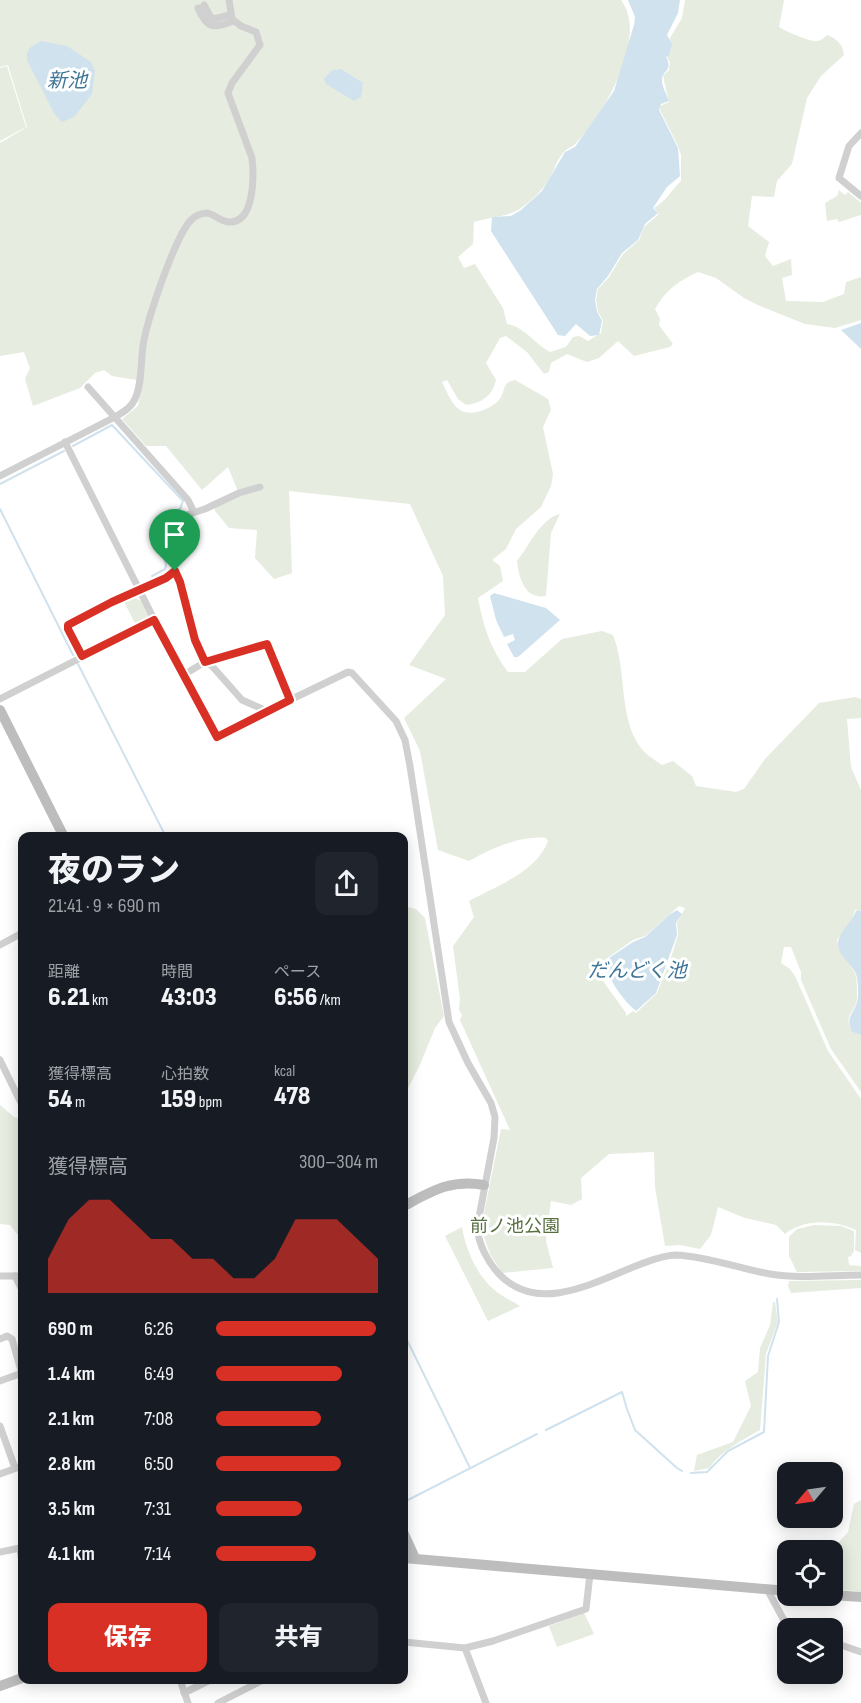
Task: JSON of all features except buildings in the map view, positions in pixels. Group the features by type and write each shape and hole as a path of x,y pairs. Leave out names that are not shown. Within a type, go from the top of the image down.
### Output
{"street":[{"path":"0,476 115,417 131,405 136,396 144,339 152,309 175,250 188,224 196,216 208,213 225,222 234,222 246,214 249,206 252,158 228,93 232,82 260,45 256,32 241,26 232,18 229,0"},
{"path":"201,7 206,22 213,26 219,26 232,18"},
{"path":"861,133 849,146 839,178 861,196"},
{"path":"88,387 188,500 194,512"},
{"path":"65,442 154,620 217,737 342,674 352,673 396,721 403,734 449,1022 491,1104 495,1117 494,1138 478,1220 479,1242 499,1274 512,1284 533,1294 564,1292 652,1260 676,1255 785,1276 861,1275"},
{"path":"261,487 238,493 206,509 172,518 167,523 175,571 195,640 205,662 212,666 242,700 267,711"},
{"path":"82,656 68,625 166,578 175,571"},
{"path":"0,699 154,620"},
{"path":"184,674 205,662 267,644 290,700"},
{"path":"0,710 61,832"},
{"path":"0,945 18,935"},
{"path":"0,1060 18,1097"},
{"path":"408,1204 449,1185 466,1183 484,1185"},
{"path":"0,1276 18,1276"},
{"path":"0,1339 7,1336 12,1339 18,1357"},
{"path":"0,1381 18,1374"},
{"path":"0,1426 18,1465"},
{"path":"0,1474 18,1467"},
{"path":"0,1551 18,1548"},
{"path":"409,1558 777,1590"},
{"path":"408,1642 465,1648 493,1641 586,1609 590,1574"},
{"path":"767,1589 783,1618"},
{"path":"843,1596 861,1597"},
{"path":"843,1646 861,1652"},
{"path":"465,1648 486,1703"},
{"path":"0,1686 18,1679"},
{"path":"181,1684 188,1703"},
{"path":"184,1693 202,1684"},
{"path":"218,1703 255,1684"}],"green space":[{"name":"前ノ池公園","path":"0,0 621,0 628,16 630,34 620,74 599,114 575,144 558,160 550,178 529,202 511,213 474,222 473,244 458,257 464,268 475,264 503,308 507,324 519,328 550,352 566,347 573,337 579,336 588,341 601,333 603,321 596,300 598,289 609,277 623,254 639,240 644,227 659,214 654,208 681,181 681,155 660,106 669,102 663,76 669,70 670,62 667,58 671,50 670,38 682,18 685,0 784,0 779,27 814,41 821,40 827,35 841,45 844,55 821,76 807,98 792,164 777,181 774,197 752,196 748,226 769,242 765,256 773,266 791,259 792,275 782,278 786,301 823,302 844,294 846,282 861,277 861,320 835,328 805,324 760,306 744,298 716,278 698,272 673,287 655,309 660,319 659,325 673,344 670,347 634,356 618,341 599,358 587,362 567,354 551,363 549,372 544,374 527,352 506,336 500,338 486,363 496,380 486,398 466,405 458,399 447,380 442,382 454,404 465,412 481,411 491,406 499,400 506,385 515,380 548,399 551,410 543,427 553,474 551,486 541,507 516,529 506,549 492,560 500,566 503,581 478,598 488,637 508,672 525,672 562,639 602,631 613,635 620,662 629,723 641,748 662,765 673,761 692,776 696,786 736,792 744,789 765,759 819,703 855,697 861,699 861,718 847,719 851,767 861,790 861,910 855,910 852,919 837,940 856,978 856,1002 849,1017 849,1026 852,1032 861,1035 861,1092 831,1049 801,980 801,972 791,947 784,947 781,963 795,976 828,1051 861,1099 861,1253 855,1250 856,1230 838,1224 810,1223 785,1234 776,1225 745,1218 718,1207 711,1235 700,1249 680,1245 665,1246 655,1187 654,1152 609,1154 581,1178 582,1199 571,1205 551,1201 546,1241 553,1268 502,1273 490,1254 481,1228 501,1129 510,1130 460,1020 462,1015 459,1010 460,999 453,946 474,917 469,901 525,870 543,852 548,841 546,838 536,838 516,841 469,861 438,850 420,751 404,718 446,679 409,665 445,615 443,576 410,504 289,491 292,573 274,579 255,558 257,530 229,528 215,511 215,507 239,494 228,467 202,490 166,446 146,446 122,419 138,406 143,381 112,376 104,370 95,373 80,388 33,406 25,379 30,368 24,352 0,356 0,143 27,127 8,65 0,67","holes":["679,906 685,908 677,923 678,935 657,993 636,1013 633,1011 626,1016 601,978 596,966 633,940 645,936"]},
{"path":"7,66 26,127 0,141 0,68"},
{"path":"839,190 845,195 848,192 861,203 861,215 839,222 837,219 827,221 825,203 837,196"},
{"path":"560,514 551,533 546,596 533,595 524,586 517,561 541,527"},
{"path":"130,596 142,601 150,615 148,621 137,627 123,600"},
{"path":"408,907 416,909 425,918 444,1016 435,1028 408,1088"},
{"path":"0,1105 18,1118 18,1235 10,1225 0,1224"},
{"path":"814,1225 841,1226 854,1231 854,1251 848,1257 849,1265 861,1266 861,1271 797,1272 789,1256 789,1237 797,1229"},
{"path":"462,1227 467,1246 481,1275 495,1290 520,1306 488,1321 445,1236"},
{"path":"861,1280 861,1288 791,1293 788,1286 789,1281"},
{"path":"773,1302 775,1302 778,1322 766,1354 760,1430 726,1451 709,1468 694,1471 697,1455 733,1442 751,1406 745,1381 758,1372 760,1348 770,1325"},
{"path":"861,1500 861,1592 843,1590 843,1540 841,1540 848,1532 854,1504"},
{"path":"584,1613 594,1634 557,1647 549,1626"}],"water":[{"path":"628,0 680,0 678,13 667,35 672,44 669,56 666,57 669,66 662,77 669,101 661,104 659,110 678,148 680,176 667,187 653,208 658,213 645,224 638,240 622,253 597,289 595,300 602,321 599,335 590,336 576,324 565,336 558,335 491,231 492,217 511,216 542,191 565,152 575,147 614,91 634,25 635,17"},
{"name":"新池","path":"41,41 67,46 91,62 95,71 92,94 74,117 62,122 54,113 27,60 28,50"},
{"path":"341,69 363,83 361,97 354,101 326,84 324,79 331,71"},
{"path":"861,323 861,349 841,330"},
{"path":"494,593 546,608 560,620 518,657 514,657 507,644 515,640 513,634 504,637 496,620 490,596"},
{"name":"だんどく池","path":"677,910 682,914 676,923 677,935 656,993 636,1011 616,989 603,962 633,942 645,937"},
{"path":"859,910 861,911 861,1035 852,1032 849,1023 858,999 857,977 840,952 838,943 843,931"}],"waterway":[{"path":"73,446 112,425 183,501 180,509 159,516 160,537 166,565 165,569 152,576"},
{"path":"0,484 64,451"},
{"path":"0,509 73,655"},
{"path":"78,664 163,832"},
{"path":"691,1473 707,1472 728,1451 764,1432 768,1356 779,1322 777,1299"},
{"path":"408,1342 470,1468"},
{"path":"546,1430 622,1392 635,1430 682,1471"},
{"path":"408,1500 537,1434"}],"route":[{"path":"175,571 195,640 205,662 267,644 290,700 217,737 154,620 82,656 68,625 166,578 175,571"}]}
